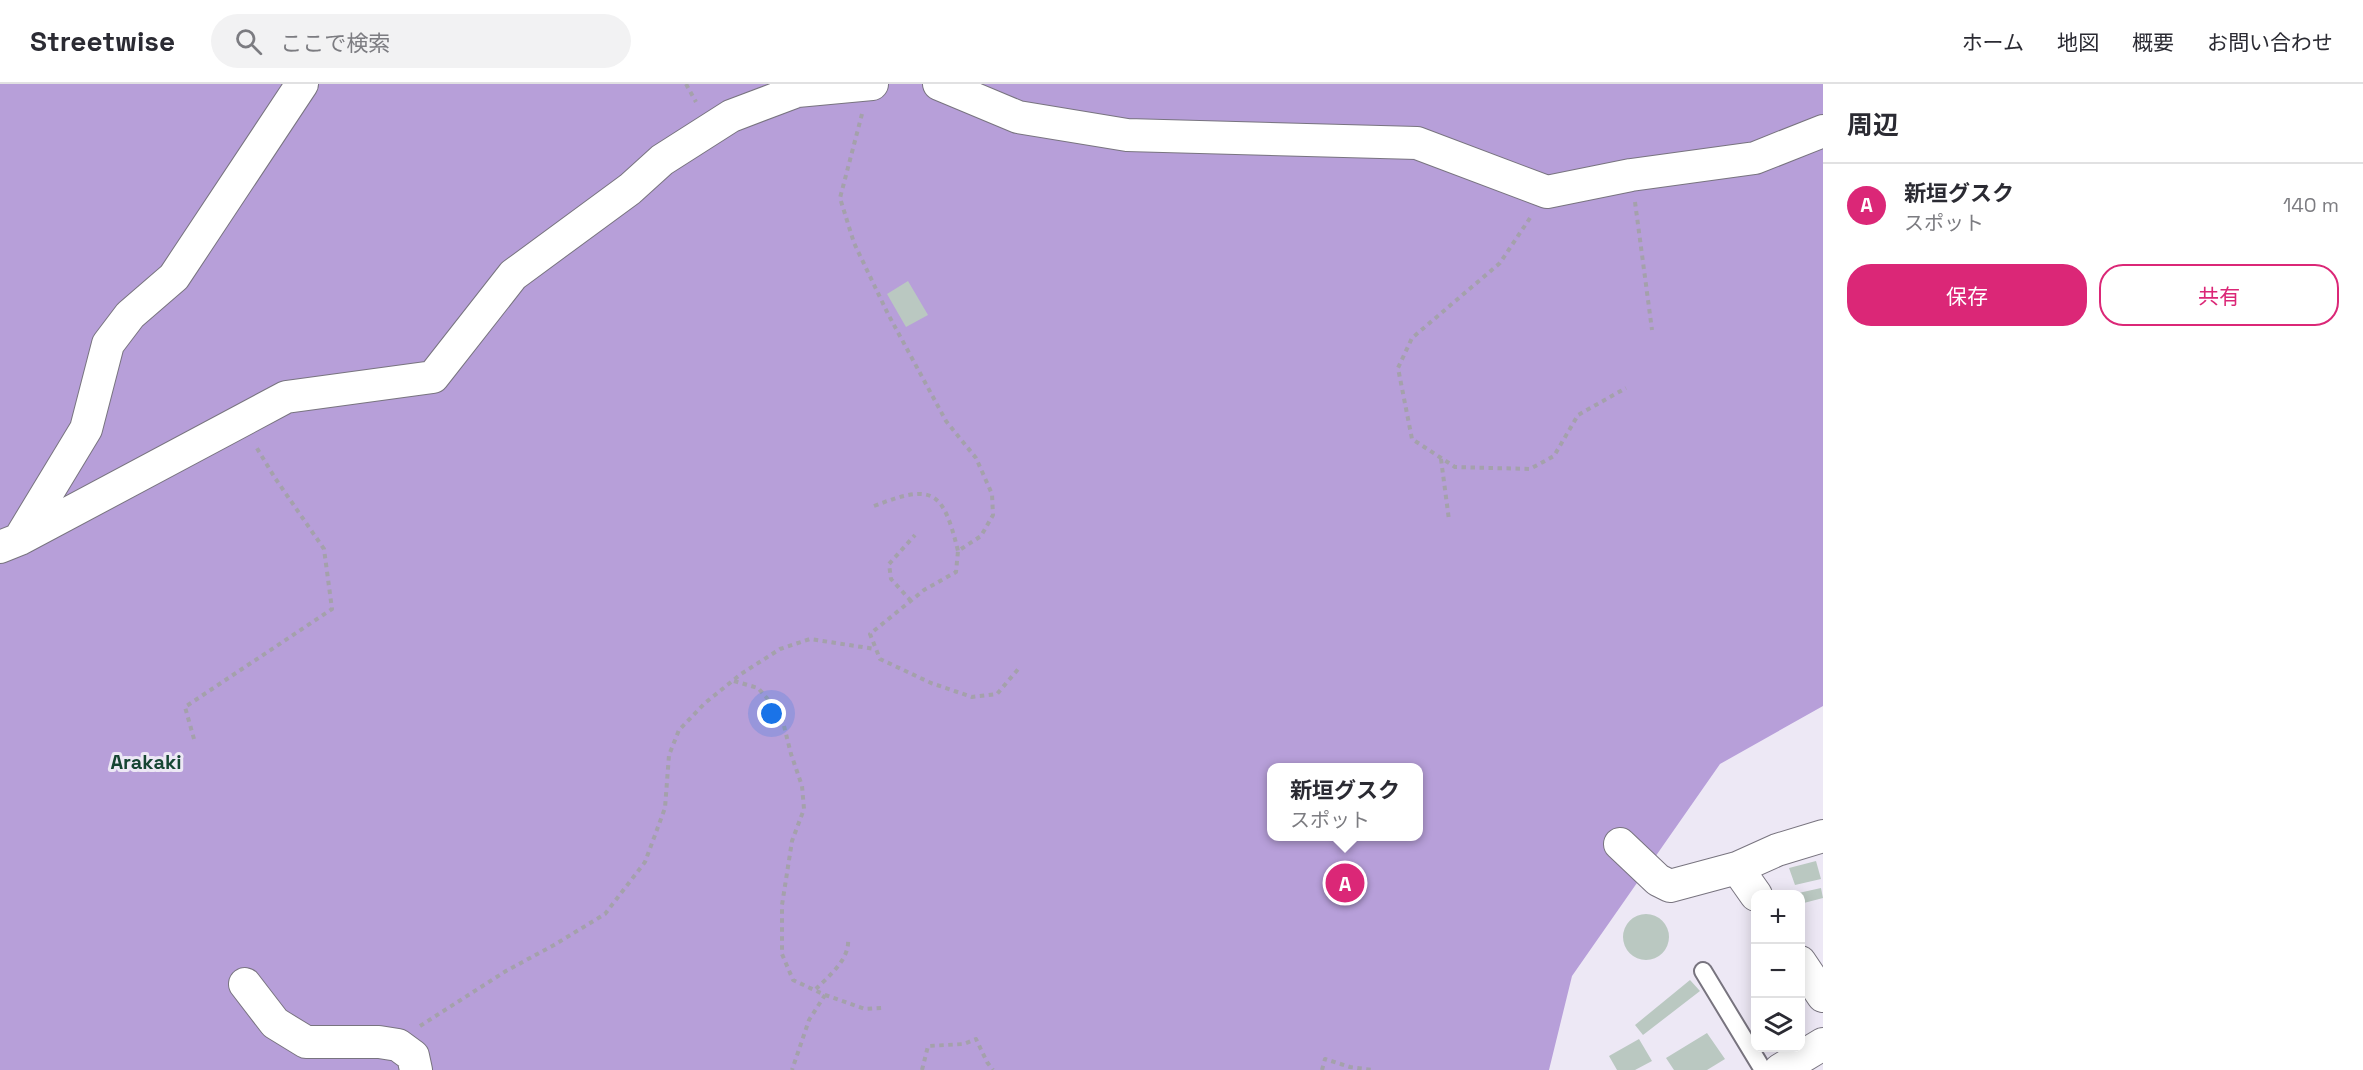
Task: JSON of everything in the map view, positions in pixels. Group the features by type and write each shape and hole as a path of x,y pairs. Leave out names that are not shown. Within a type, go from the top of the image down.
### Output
{"street":[{"path":"10,543 86,429 108,344 130,315 174,277 302,84"},
{"path":"10,543 286,397 433,376 513,275 630,189 662,160 731,116 797,91 871,84"},
{"path":"939,84 1018,117 1127,135 1417,143 1547,192 1631,175 1755,158 1823,131"},
{"path":"1620,844 1658,880 1671,886 1737,868 1777,850 1823,836"},
{"path":"1737,868 1752,890"},
{"path":"1805,970 1823,996"},
{"path":"245,984 275,1023 306,1042 379,1042 398,1045 415,1063"},
{"path":"1780,1070 1823,1044"}],"lane":[{"path":"1703,971 1763,1070"}],"path":[{"path":"871,84 840,198 854,243 888,314 946,422 976,458 992,494 993,515 981,536 958,550"},
{"path":"1631,175 1652,330"},
{"path":"1547,192 1500,263 1412,338 1398,368 1413,439 1455,467 1530,470 1554,456 1578,415 1626,388"},
{"path":"194,739 185,707 332,609 324,549 275,478 241,421"},
{"path":"1441,459 1449,520"},
{"path":"874,506 902,495 922,492 943,504 952,525 958,550 956,572 924,590 870,634 880,659 930,684 972,697 997,694 1020,667"},
{"path":"910,601 891,579 889,564 915,535"},
{"path":"415,1063 420,1026 475,989 605,914 645,862 665,808 669,755 679,730 705,703 780,649 810,639 876,649"},
{"path":"733,681 758,688 781,714 802,786 804,808 792,841 782,905 782,954 793,980 865,1009 882,1008"},
{"path":"816,989 838,965 849,948 848,939"},
{"path":"792,1070 809,1020 825,994"},
{"path":"922,1070 928,1046 964,1044 976,1039 993,1070"},
{"path":"1322,1070 1325,1059 1350,1067 1372,1070"}],"shaded area":[{"path":"0,84 1823,84 1823,706 1720,764 1572,976 1549,1070 0,1070"}],"building":[{"path":"908,281 928,315 906,327 887,294"},
{"path":"1816,861 1821,879 1795,885 1789,868"},
{"path":"1821,888 1823,898 1805,903 1805,892"},
{"path":"1646,914 1662,921 1669,937 1662,953 1646,960 1630,953 1623,937 1630,921"},
{"path":"1690,980 1700,991 1643,1035 1635,1025"},
{"path":"1707,1033 1725,1059 1707,1070 1674,1070 1666,1058"},
{"path":"1639,1039 1652,1061 1635,1070 1617,1070 1609,1056"}],"place":[{"name":"新垣グスク","path":"1345,883"}],"district":[{"name":"Arakaki","path":"146,762"}]}
